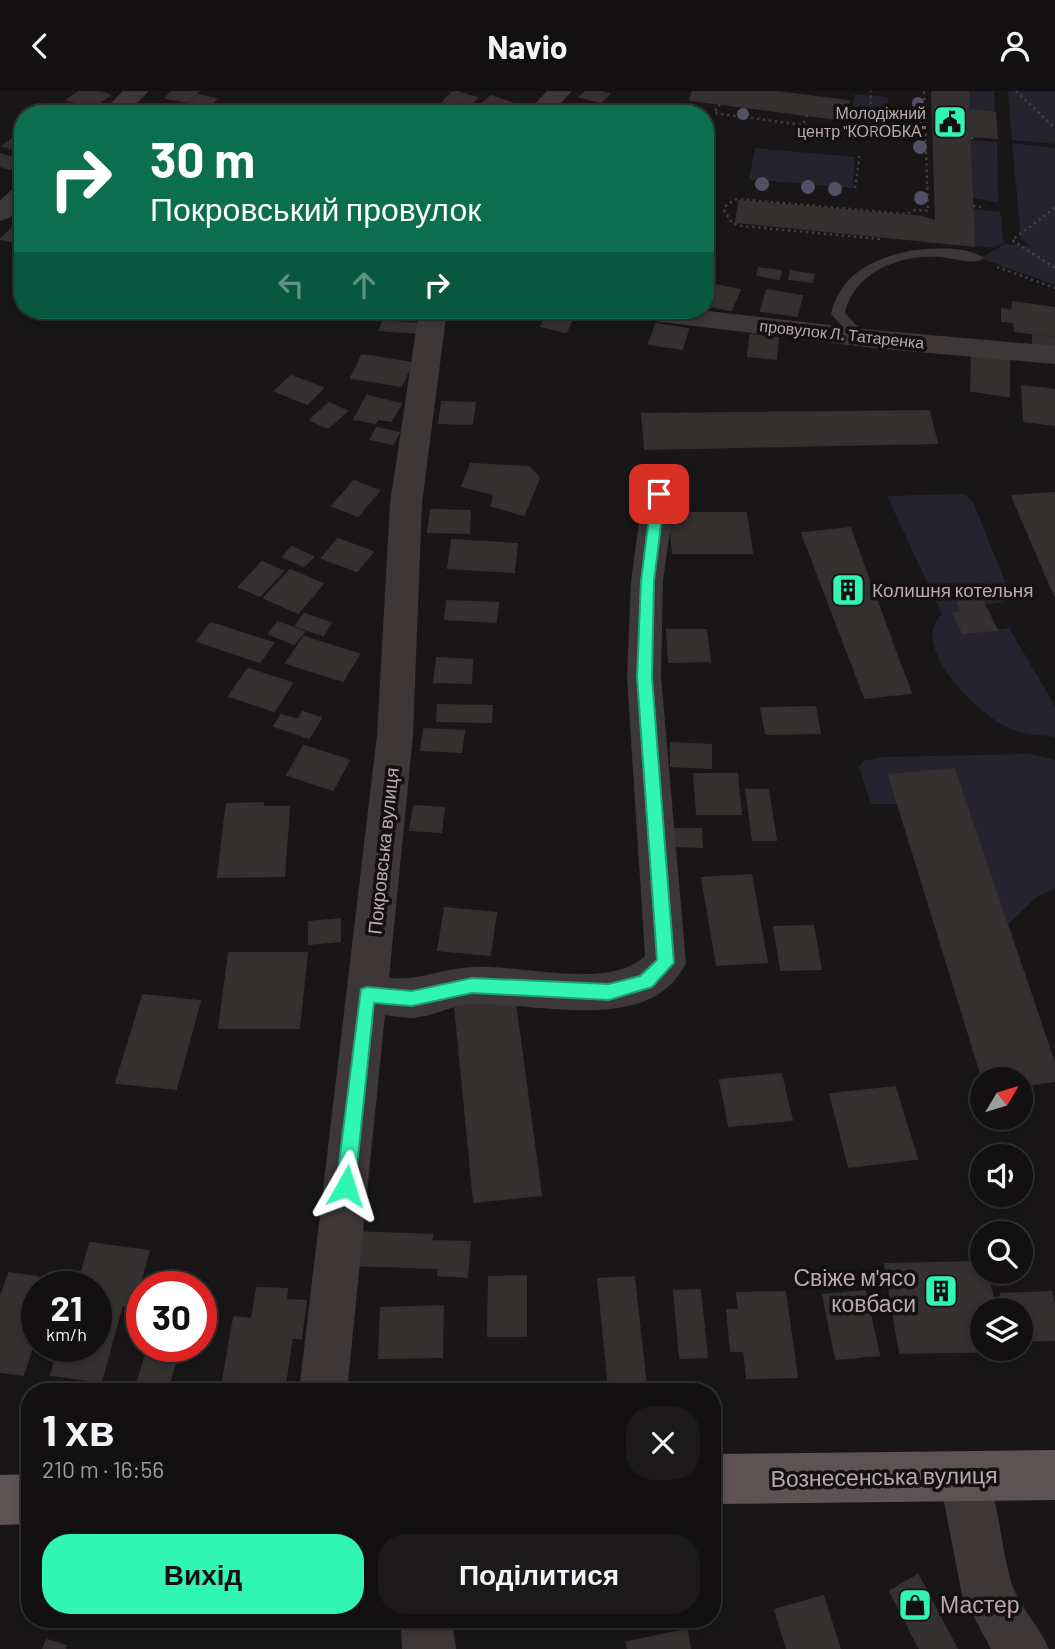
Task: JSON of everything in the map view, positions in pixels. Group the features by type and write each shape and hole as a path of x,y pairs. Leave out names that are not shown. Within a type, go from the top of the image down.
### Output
{"main road":[{"name":"Вознесенська вулиця","path":"721,1479 1055,1475"},
{"path":"0,1500 21,1499"}],"street":[{"path":"122,105 137,91"},
{"path":"547,105 560,91"},
{"path":"0,213 14,201"},
{"name":"Покровська вулиця","path":"324,1383 395,736 406,503 432,319"},
{"name":"провулок Л. Татаренка","path":"705,319 873,339 1055,355"},
{"path":"367,994 412,999 472,985 609,992 646,982 666,963 644,677 647,581 659,494"},
{"path":"964,1476 988,1595 1022,1649"},
{"path":"427,1628 429,1649"}],"lane":[{"path":"873,339 853,330 838,314 841,296 861,275 890,260 930,253 977,258"}],"path":[{"path":"870,110 871,91"},
{"path":"893,240 743,226 732,223 724,210 727,204 737,199 907,214 915,210 928,211 924,91"},
{"path":"1017,91 1055,128"},
{"path":"720,104 714,113 842,130 869,123 898,127"},
{"path":"870,110 877,114 897,116"},
{"path":"870,110 863,113 870,117"},
{"path":"870,117 877,114"},
{"path":"803,125 807,115"},
{"path":"869,123 870,117"},
{"path":"971,138 977,138"},
{"path":"855,188 860,153"},
{"path":"973,206 982,207"},
{"path":"1055,208 1012,240 1055,268"},
{"path":"977,258 1055,288"}],"shaded area":[{"path":"968,91 994,91 995,113 970,110"},
{"path":"1008,91 1055,91 1055,144 1012,140"},
{"path":"855,94 888,97 887,126 850,120"},
{"path":"971,140 997,142 998,202 972,198"},
{"path":"1012,143 1055,148 1055,285 980,258 1005,244 1030,246 1021,239"},
{"path":"755,148 855,157 853,188 749,179"},
{"path":"973,209 1000,212 1004,243 994,248 974,246"},
{"path":"964,494 973,502 1011,596 1004,602 984,605 981,599 957,601 962,612 997,630 1009,628 1055,706 1055,737 1019,732 994,720 964,694 940,660 933,643 934,627 942,614 887,496"},
{"path":"1031,754 1055,760 1055,888 1037,897 1007,925 954,769 889,775 898,804 871,804 859,767 863,761 882,757"}],"building":[{"path":"80,91 96,91 110,95 96,105 67,100"},
{"path":"172,91 199,91 189,102 166,98"},
{"path":"454,91 477,98 470,105 443,102"},
{"path":"586,91 609,94 601,102 580,97"},
{"path":"693,91 769,91 849,101 845,120 690,100"},
{"path":"932,91 968,91 974,246 925,241 922,217 936,221"},
{"path":"198,95 216,99 210,105 190,104"},
{"path":"491,96 517,105 485,105 482,104"},
{"path":"970,110 995,113 997,138 971,136"},
{"path":"14,138 14,149 3,146"},
{"path":"0,154 14,158 14,165 10,169 0,166"},
{"path":"739,201 922,217 925,241 736,222"},
{"path":"14,226 14,242 1,239"},
{"path":"759,268 781,271 779,279 757,275"},
{"path":"791,271 814,275 812,282 789,279"},
{"path":"714,285 740,290 731,310 714,307"},
{"path":"767,290 802,296 797,316 761,311"},
{"path":"1013,302 1055,308 1055,336 1015,331 1014,322 1002,321 1002,309 1012,310"},
{"path":"545,319 572,319 566,332 541,326"},
{"path":"383,321 419,324 417,333 380,330"},
{"path":"656,324 688,329 682,349 649,344"},
{"path":"750,335 778,338 776,359 748,356"},
{"path":"1033,335 1055,338 1055,351 1033,348"},
{"path":"972,351 1009,356 1009,396 971,391"},
{"path":"362,355 412,363 401,386 351,378"},
{"path":"291,376 323,388 307,404 275,391"},
{"path":"1022,386 1055,390 1055,425 1024,421"},
{"path":"367,396 401,404 391,421 378,419 375,423 354,419"},
{"path":"442,402 475,403 472,424 439,423"},
{"path":"329,403 347,411 328,428 310,420"},
{"path":"929,411 937,443 645,449 642,414"},
{"path":"377,428 399,433 393,444 371,439"},
{"path":"471,464 529,467 539,478 524,515 492,506 494,494 462,486"},
{"path":"354,481 379,491 358,516 332,506"},
{"path":"1055,493 1055,596 1012,496"},
{"path":"431,510 470,511 469,533 428,532"},
{"path":"669,513 746,513 752,553 673,553"},
{"name":"Колишня котельня","path":"850,528 911,693 865,698 802,533"},
{"path":"338,539 373,552 357,571 322,558"},
{"path":"452,540 517,544 514,572 448,568"},
{"path":"292,547 313,557 304,566 283,557"},
{"path":"262,562 283,571 260,596 239,587"},
{"path":"290,570 323,584 298,613 264,598"},
{"path":"981,599 997,630 963,633 953,613 962,612 957,601"},
{"path":"447,601 498,603 496,622 445,619"},
{"path":"304,614 331,623 323,635 296,626"},
{"path":"278,622 304,632 294,644 269,634"},
{"path":"211,623 273,643 260,662 197,641"},
{"path":"667,630 706,630 710,661 669,662"},
{"path":"304,637 359,654 343,681 286,663"},
{"path":"437,658 472,660 471,683 434,682"},
{"path":"248,669 292,683 274,711 229,696"},
{"path":"438,705 492,706 491,722 437,721"},
{"path":"815,707 820,733 766,734 761,708"},
{"path":"303,712 321,718 309,738 274,726 281,715 298,720"},
{"path":"424,729 464,731 461,752 421,750"},
{"path":"671,743 711,745 711,768 671,766"},
{"path":"304,746 349,760 333,790 287,775"},
{"path":"954,769 1055,1065 1055,1081 1033,1084 1033,1067 979,1067 889,775"},
{"path":"694,774 737,774 741,814 697,814"},
{"path":"746,790 768,790 776,840 753,840"},
{"path":"263,803 263,807 289,807 288,823 224,825 227,804"},
{"path":"414,806 444,808 441,832 410,830"},
{"path":"288,823 284,876 218,877 224,825"},
{"path":"671,829 701,829 702,847 672,846"},
{"path":"751,875 767,962 717,965 702,878"},
{"path":"445,908 496,913 490,955 438,950"},
{"path":"340,919 340,941 309,944 309,922"},
{"path":"813,926 821,969 781,970 774,927"},
{"path":"229,953 307,953 299,1028 219,1028"},
{"path":"143,995 200,1001 176,1089 116,1083"},
{"path":"515,1003 541,1195 474,1202 455,1006"},
{"path":"781,1074 792,1120 729,1126 720,1080"},
{"path":"895,1087 917,1159 849,1167 830,1094"},
{"path":"352,1232 432,1235 431,1241 470,1242 467,1277 438,1275 438,1268 348,1265"},
{"path":"90,1243 149,1251 143,1271 126,1271 126,1306 122,1305 112,1342 112,1271 82,1271"},
{"name":"Свіже м'ясо ковбаси","path":"970,1262 970,1284 990,1284 993,1298 970,1298 970,1352 900,1353 885,1264"},
{"path":"9,1273 21,1275 21,1362 27,1362 23,1375 0,1372 0,1299"},
{"path":"526,1276 526,1336 488,1336 489,1277"},
{"path":"634,1277 646,1383 608,1383 598,1279"},
{"path":"257,1288 287,1289 286,1300 306,1301 301,1338 292,1338 285,1383 223,1381 234,1317 252,1319"},
{"path":"700,1290 707,1357 680,1358 674,1291"},
{"path":"865,1291 879,1355 858,1357 844,1293"},
{"path":"785,1292 797,1377 747,1378 744,1351 731,1351 727,1310 739,1310 737,1293"},
{"path":"1051,1292 1055,1308 1055,1340 1033,1341 1033,1298 1002,1298 1001,1294"},
{"path":"844,1293 858,1357 836,1359 823,1295"},
{"path":"443,1306 442,1357 379,1358 381,1308"},
{"path":"55,1362 106,1362 101,1382 51,1375"},
{"path":"144,1362 175,1362 169,1383 137,1383"},
{"name":"Мастер","path":"918,1575 941,1619 913,1636 890,1591"},
{"path":"823,1596 840,1649 787,1649 775,1610"},
{"name":"Мастер","path":"941,1619 957,1649 920,1649 913,1636"},
{"path":"687,1630 690,1649 628,1649 627,1642"},
{"path":"47,1640 66,1646 65,1649 43,1649"}],"place":[{"name":"Молодіжний центр \"КОRОБКА\"","path":"950,122"},
{"name":"Колишня котельня","path":"848,590"},
{"name":"Свіже м'ясо ковбаси","path":"941,1291"},
{"name":"Мастер","path":"915,1605"}],"route":[{"path":"346,1186 367,994 412,999 472,985 609,992 646,982 666,963 644,677 647,581 659,494"}]}
